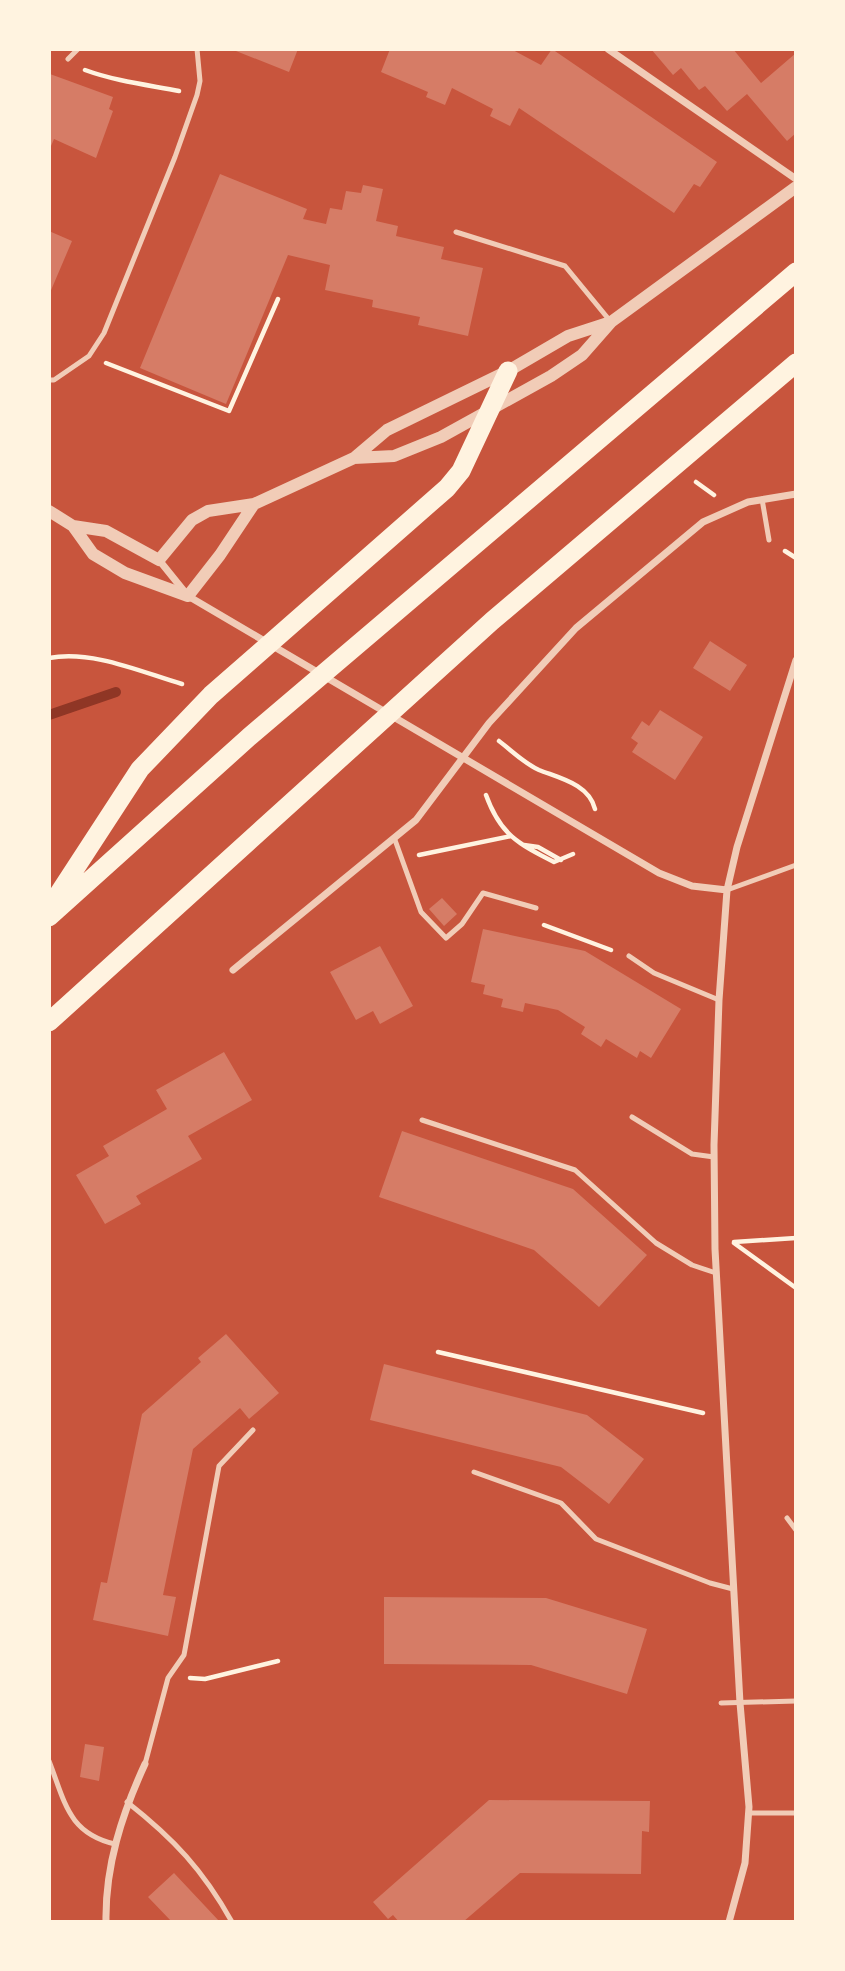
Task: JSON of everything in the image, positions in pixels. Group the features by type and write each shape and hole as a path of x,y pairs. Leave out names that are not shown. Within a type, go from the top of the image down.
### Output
{"highway":[{"path":"49,917 249,737 796,272"},
{"path":"49,1022 492,621 796,363"},
{"path":"49,909 141,769 211,695 447,488 461,471 509,371"}],"street":[{"path":"608,49 796,179"},
{"path":"354,458 394,456 441,437 492,410 582,355 611,322 796,187"},
{"path":"159,560 192,520 208,511 254,504 354,458 387,430 509,371 568,336 611,322"},
{"path":"233,970 395,840 416,820 484,730 576,628 703,523 762,499 796,494"},
{"path":"188,596 220,555 254,504"},
{"path":"49,511 73,526 93,554 125,573 188,596 666,877 692,886 727,890"},
{"path":"73,526 106,531 159,560 188,596"},
{"path":"729,1922 746,1863 749,1813 733,1589 716,1273 714,1157 719,1000 727,890 748,809 796,660"},
{"path":"106,1922 105,1892 115,1844 127,1802 145,1764"}],"lane":[{"path":"68,59 78,49"},
{"path":"49,380 54,380 89,356 104,333 180,144 200,81 197,49"},
{"path":"456,232 565,266 611,322"},
{"path":"762,499 769,540"},
{"path":"395,840 421,912 446,938 462,924 483,893 537,908"},
{"path":"727,890 796,865"},
{"path":"629,956 654,973 719,1000"},
{"path":"632,1117 692,1154 714,1157"},
{"path":"422,1120 575,1170 656,1242 692,1265 716,1273"},
{"path":"145,1764 168,1678 184,1654 219,1466 253,1430"},
{"path":"474,1472 561,1503 596,1539 710,1583 733,1589"},
{"path":"786,1518 796,1530"},
{"path":"721,1703 796,1701"},
{"path":"49,1760 77,1827 94,1839 115,1844"},
{"path":"127,1802 170,1835 213,1888 232,1922"},
{"path":"749,1813 796,1813"}],"path":[{"path":"77,67 107,78 170,89"},
{"path":"89,356 229,411 278,299"},
{"path":"49,658 63,655 100,660 182,684"},
{"path":"484,730 537,770 576,785 593,801 595,809"},
{"path":"454,771 485,794 496,822 523,845 554,862 562,861 573,854"},
{"path":"395,840 415,856 511,836"},
{"path":"537,908 545,926 629,956"},
{"path":"796,1238 733,1242 796,1288"},
{"path":"438,1352 700,1413 723,1413"},
{"path":"168,1678 205,1679 278,1661"}],"building":[{"path":"231,49 298,49 289,72"},
{"path":"390,49 511,49 541,65 552,49 717,162 700,187 694,184 674,213 519,108 510,126 490,116 493,109 452,88 445,105 426,97 428,92 381,72"},
{"path":"651,49 733,49 761,83 796,53 796,133 787,141 747,94 727,111 705,86 699,90 681,68 673,75"},
{"path":"50,74 113,97 109,109 113,111 96,158 54,139 51,146 49,145"},
{"path":"220,174 307,209 303,219 326,224 330,208 342,210 346,191 361,193 363,185 383,189 376,221 398,226 396,236 444,247 441,259 483,268 468,336 418,325 420,317 372,307 373,300 325,290 330,265 288,255 226,404 140,368"},
{"path":"49,231 72,241 49,295"},
{"path":"710,641 747,665 730,691 693,668"},
{"path":"660,710 703,737 675,780 632,752 638,743 631,738 642,721 649,726"},
{"path":"442,898 457,914 444,926 429,909"},
{"path":"483,929 585,951 681,1009 651,1058 640,1051 637,1058 606,1039 601,1047 581,1034 585,1027 558,1010 525,1003 523,1012 501,1007 503,999 483,994 485,985 471,982"},
{"path":"380,946 413,1006 380,1024 373,1011 356,1020 330,972"},
{"path":"224,1052 252,1100 188,1136 202,1159 136,1196 141,1204 105,1224 76,1175 109,1156 103,1146 167,1109 156,1090"},
{"path":"402,1131 573,1189 647,1255 599,1307 534,1250 379,1197"},
{"path":"226,1334 279,1393 249,1419 240,1408 193,1449 163,1595 176,1597 168,1636 93,1620 101,1582 107,1583 142,1414 201,1362 198,1358"},
{"path":"384,1364 587,1415 644,1459 609,1504 561,1467 370,1420"},
{"path":"384,1597 546,1598 647,1629 627,1694 531,1665 384,1664"},
{"path":"85,1744 104,1747 99,1781 80,1777"},
{"path":"489,1800 650,1801 649,1832 642,1831 641,1874 520,1873 463,1922 399,1922 393,1915 388,1919 373,1902"},
{"path":"174,1873 220,1922 172,1922 148,1897"}],"waterway":[{"path":"49,715 116,692"}]}
